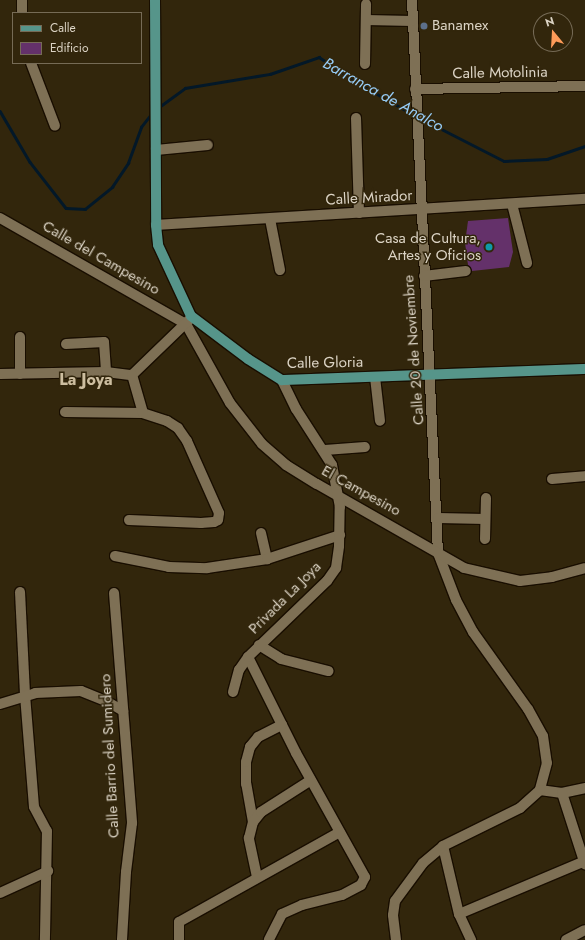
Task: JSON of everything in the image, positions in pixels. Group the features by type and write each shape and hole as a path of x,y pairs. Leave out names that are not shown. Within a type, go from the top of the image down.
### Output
{"main road":[{"path":"155,0 157,121 156,225 158,245 189,320"},
{"name":"Calle Gloria","path":"189,320 282,380 375,376 431,376 585,369"}],"street":[{"path":"22,0 22,12"},
{"name":"Calle 20 de Noviembre","path":"412,0 415,106 431,376 438,518 438,553 450,588 473,632 528,709 544,736 547,763 540,790"},
{"path":"365,64 366,4"},
{"path":"366,20 412,21"},
{"path":"31,64 55,126"},
{"name":"Calle Motolinia","path":"415,89 585,86"},
{"path":"356,118 359,213"},
{"path":"156,150 208,145"},
{"name":"Calle Mirador","path":"156,225 585,199"},
{"path":"512,204 527,264"},
{"name":"Calle del Campesino","path":"0,218 189,320"},
{"path":"270,219 280,270"},
{"path":"424,276 466,271"},
{"path":"132,375 189,320"},
{"name":"El Campesino","path":"189,320 230,403 262,444 286,466 464,568 520,581 552,578 585,568"},
{"path":"20,338 20,374"},
{"path":"66,344 104,342 106,372"},
{"path":"0,374 106,372 132,375"},
{"path":"132,375 143,413"},
{"path":"375,376 380,421"},
{"name":"Privada La Joya","path":"233,692 239,670 248,657 327,581 336,568 340,535 339,496 332,465 324,450 296,409 282,380"},
{"path":"65,412 143,413 167,421 178,428 187,441 219,513 218,520 214,522 201,523 129,520"},
{"path":"324,450 365,447"},
{"path":"552,479 585,476"},
{"path":"485,539 486,498"},
{"path":"438,518 485,519"},
{"path":"261,533 267,559"},
{"path":"115,556 169,566 207,568 267,559 340,535"},
{"path":"20,592 25,695 34,807 47,831 48,871 45,940"},
{"name":"Calle Barrio del Sumidero","path":"114,593 132,823 126,872 122,940"},
{"path":"259,645 281,659 328,671"},
{"path":"248,657 282,725 365,877 361,885 342,895 302,905 282,914 269,940"},
{"path":"0,704 25,695 57,690 81,691 106,701 123,712"},
{"path":"257,877 249,838 253,822 246,784 246,762 250,747 258,737 282,725"},
{"path":"253,822 261,812 312,780"},
{"path":"396,940 393,916 395,901 423,863 443,846 520,808 540,790 562,793 585,788"},
{"path":"459,914 585,862 562,793"},
{"path":"179,940 179,922 257,877 340,832"},
{"path":"443,846 459,914 471,940"},
{"path":"0,893 48,871"},
{"path":"566,940 585,930"}],"building":[{"name":"Casa de Cultura, Artes y Oficios","path":"508,218 513,252 509,267 472,271 468,265 465,243 468,221"}],"waterway":[{"name":"Barranca de Analco","path":"159,107 185,88 270,74 319,57 365,87 414,115"},
{"name":"Barranca de Analco","path":"0,111 30,162 66,208 85,209 112,187 128,163 141,127 152,113"},
{"name":"Barranca de Analco","path":"420,118 504,161 547,159 585,146"}],"place":[{"name":"Banamex","path":"424,26"},
{"name":"Casa de Cultura, Artes y Oficios","path":"489,247"}],"district":[{"name":"La Joya","path":"86,380"}]}
